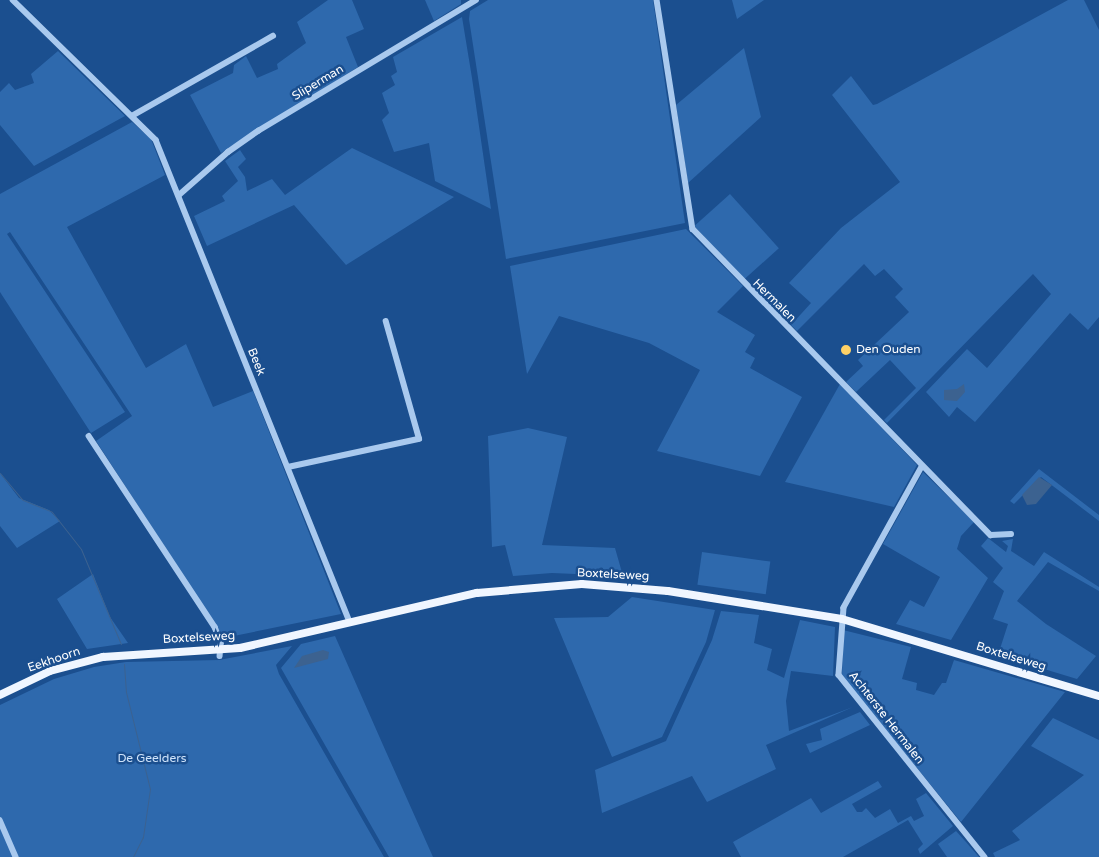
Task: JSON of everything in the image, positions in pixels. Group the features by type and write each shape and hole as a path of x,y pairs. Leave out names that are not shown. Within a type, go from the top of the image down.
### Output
{"main road":[{"name":"Boxtelseweg","path":"119,654 221,653 477,593 582,584 668,591 842,619 1099,696"},
{"name":"Eekhoorn","path":"0,695 64,666 119,654"}],"street":[{"name":"Beek","path":"13,0 156,140 350,622"},
{"name":"Sliperman","path":"178,195 228,152 258,131 476,0"},
{"name":"Hermalen","path":"657,0 693,229 991,535 1012,534"},
{"path":"132,116 273,36"},
{"path":"288,467 419,439 386,322"},
{"path":"89,436 215,627 221,653"},
{"name":"Achterste Hermalen","path":"922,466 844,608 838,668 843,683 985,857"},
{"path":"0,820 16,857"}],"green space":[{"path":"328,0 352,0 364,29 346,37 358,67 221,153 190,95 233,73 234,65 246,56 257,78 278,69 277,64 306,43 297,22"},
{"path":"425,0 461,0 461,4 434,21"},
{"path":"488,0 653,0 685,223 506,259 469,19 470,11"},
{"path":"732,0 764,0 737,19"},
{"path":"1068,0 1084,0 1099,30 1099,317 1088,330 1070,313 975,422 957,407 949,417 926,392 967,349 987,368 1051,294 1033,274 887,423 884,420 916,388 890,360 856,392 846,382 863,366 858,360 909,312 895,297 903,289 884,269 875,276 864,264 797,331 791,325 811,303 789,283 841,228 900,182 832,95 851,76 873,105 877,104"},
{"path":"462,17 491,209 435,181 429,143 394,152 382,120 389,113 382,93 395,85 391,76 397,72 393,57"},
{"path":"744,48 761,117 688,183 676,105"},
{"path":"58,51 125,116 34,166 0,125 0,92 9,83 15,90 34,83 31,74"},
{"path":"132,122 151,139 165,175 67,227 146,368 186,344 213,407 253,391 341,614 224,638 96,441 132,416 10,232 7,234 125,412 91,433 0,292 0,194"},
{"path":"352,148 454,197 346,265 294,205 207,246 194,216 225,201 222,196 238,181 225,161 240,150 246,159 238,167 245,177 247,191 272,179 285,195"},
{"path":"730,194 779,248 743,280 694,226"},
{"path":"686,229 743,286 717,312 755,335 745,352 755,358 750,368 802,397 760,476 657,451 700,370 649,343 559,316 527,374 510,266"},
{"path":"840,384 917,465 894,507 785,482"},
{"path":"528,428 567,437 542,545 615,548 623,576 552,573 513,576 505,545 492,547 488,436"},
{"path":"1039,469 1099,515 1099,521 1041,477 1014,504 1010,501"},
{"path":"923,472 974,522 961,536 957,549 988,578 951,640 896,624 910,600 924,607 940,577 883,544"},
{"path":"0,473 19,498 49,510 60,521 17,548 0,526"},
{"path":"988,538 1006,552 1008,546 1002,541 1013,539 1011,551 1034,566 1044,552 1099,587 1099,591 1048,562 1017,601 1046,624 1096,656 1077,679 998,655 1008,624 993,619 1004,591 993,582 1003,568 981,546"},
{"path":"702,552 770,562 766,594 697,585"},
{"path":"93,574 110,617 128,643 87,649 57,599"},
{"path":"632,597 715,610 706,642 662,737 612,757 554,618 608,617"},
{"path":"721,611 759,615 754,643 772,649 767,670 784,678 800,620 835,627 833,676 791,671 786,701 789,731 853,707 766,745 776,769 707,802 692,776 602,813 595,770 666,741 712,640"},
{"path":"843,630 911,647 902,679 917,683 916,690 934,695 942,683 946,683 954,660 1065,692 961,822 842,676"},
{"path":"335,636 433,857 389,857 281,668 301,644"},
{"name":"De Geelders","path":"292,646 276,665 279,674 384,857 0,857 0,705 54,679 94,667 126,662 219,660"},
{"path":"860,712 870,725 810,753 806,744 822,740 820,729"},
{"path":"1053,718 1099,740 1099,857 995,857 993,853 1020,840 1012,831 1084,775 1031,746"},
{"path":"878,781 882,787 852,804 857,812 862,812 866,808 875,818 890,809 898,823 911,816 914,821 924,816 916,799 926,793 953,826 920,854 918,849 923,844 908,820 843,857 741,857 733,842 811,798 821,813"},
{"path":"956,831 979,857 947,857 938,844"}],"shaded area":[{"path":"964,384 965,392 957,401 944,400 944,390 957,389"},
{"path":"1039,477 1052,485 1036,504 1027,505 1022,495"},
{"path":"323,650 329,652 328,659 294,668 302,656"}],"waterway":[{"path":"0,473 23,500 52,512 81,549 121,644"},
{"path":"124,664 126,692 150,789 143,837 133,857"}],"place":[{"name":"Den Ouden","path":"846,350"}]}
